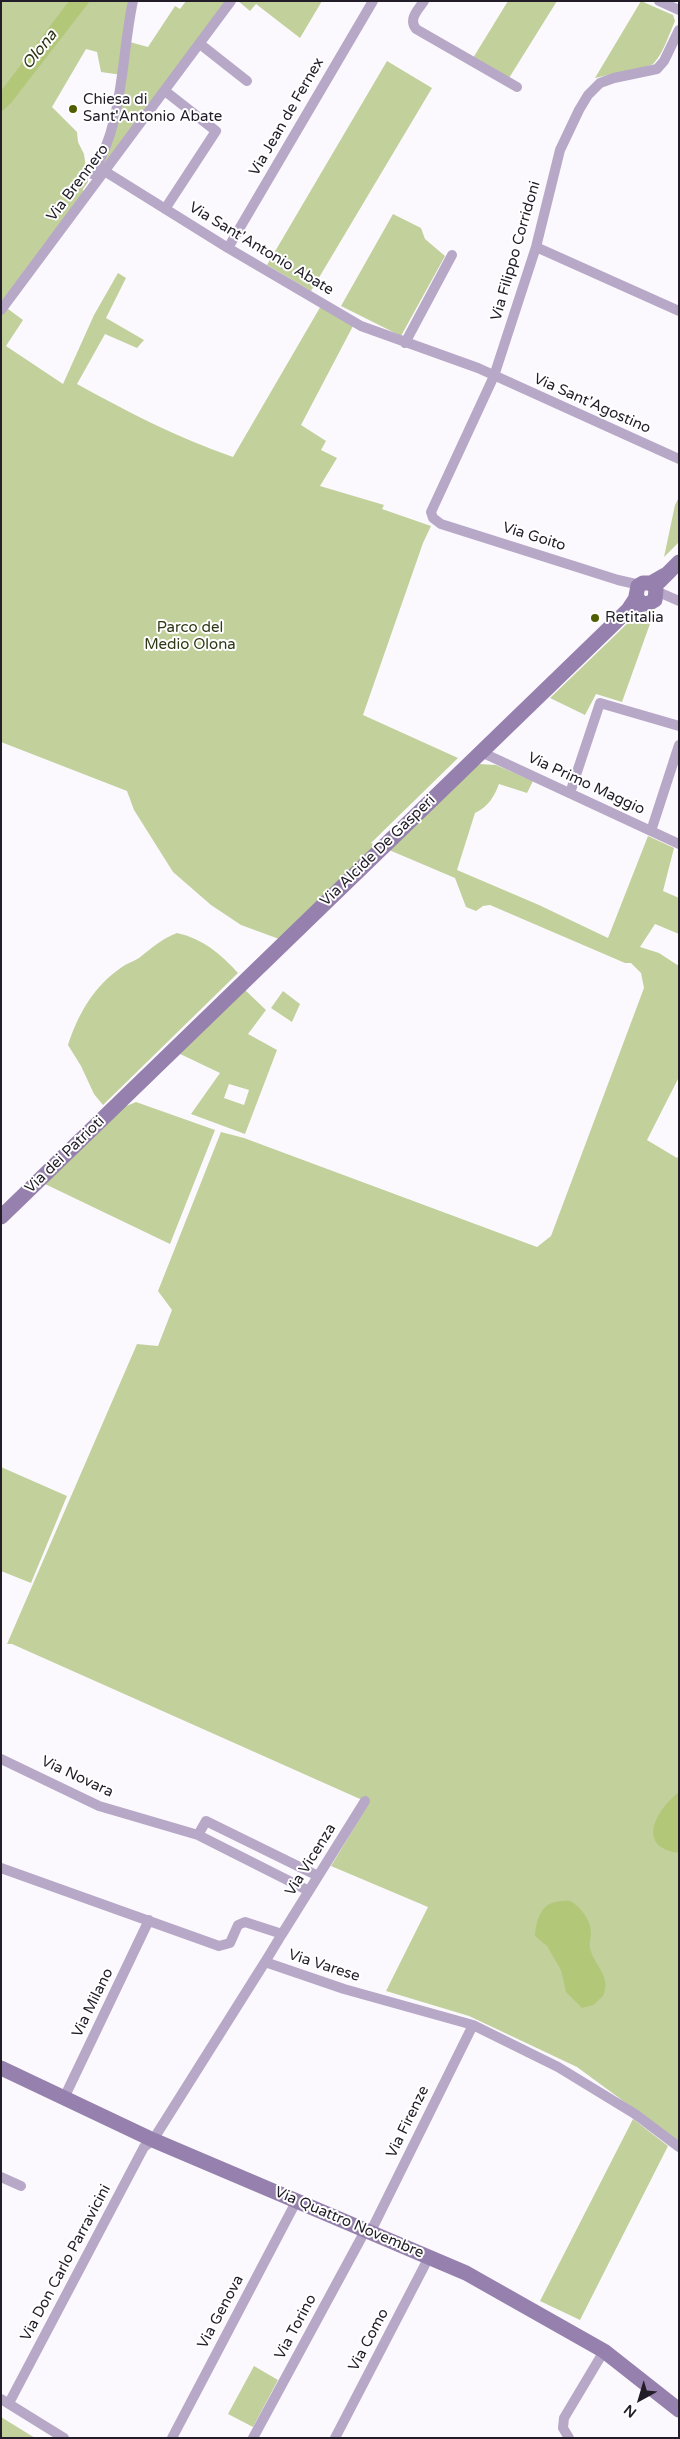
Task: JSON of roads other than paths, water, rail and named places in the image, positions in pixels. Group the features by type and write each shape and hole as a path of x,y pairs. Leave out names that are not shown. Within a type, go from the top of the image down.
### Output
{"street":[{"path":"92,174 99,164 117,108 133,1"},
{"name":"Via Brennero","path":"1,310 106,172 231,1"},
{"name":"Via Jean de Fernex","path":"228,248 373,1"},
{"path":"424,1 413,18 416,29 517,87"},
{"path":"659,1 679,10"},
{"name":"Via Filippo Corridoni","path":"441,524 434,518 432,508 494,376 536,247 560,150 585,98 604,81 657,69 664,61 679,30"},
{"path":"200,44 247,81"},
{"path":"165,91 216,131 166,209"},
{"name":"Via Sant'Antonio Abate","path":"106,172 228,248 361,326 478,368 494,376"},
{"path":"536,247 679,311"},
{"path":"404,343 452,256"},
{"name":"Via Sant'Agostino","path":"494,376 679,459"},
{"name":"Via Goito","path":"441,524 618,580 644,595 677,601"},
{"name":"Via Alcide De Gasperi","path":"129,1093 445,785 679,562"},
{"path":"570,793 600,702 679,726"},
{"path":"651,831 679,746"},
{"name":"Via Primo Maggio","path":"481,752 679,844"},
{"name":"Via dei Patrioti","path":"1,1217 129,1093"},
{"name":"Via Novara","path":"1,1759 99,1806 198,1836 309,1891"},
{"name":"Via Vicenza","path":"282,1934 365,1801"},
{"path":"198,1836 206,1820 318,1876"},
{"name":"Via Varese","path":"1,1868 223,1946 230,1943 238,1925 245,1922 282,1934 265,1962 344,1989 473,2025 558,2067 635,2114 679,2148"},
{"name":"Via Milano","path":"64,2098 149,1920"},
{"name":"Via Don Carlo Parravicini","path":"5,2401 144,2148 153,2140 265,1962"},
{"name":"Via Firenze","path":"367,2232 473,2025"},
{"name":"Via Quattro Novembre","path":"1,2068 153,2140 429,2257 496,2289 604,2351 679,2410"},
{"path":"1,2177 22,2186"},
{"name":"Via Genova","path":"172,2438 297,2200"},
{"name":"Via Torino","path":"253,2438 367,2232"},
{"name":"Via Como","path":"335,2438 429,2257"},
{"path":"569,2438 563,2428 564,2418 604,2351"},
{"path":"5,2401 64,2438"}],"water":[{"name":"Olona","path":"69,1 90,1 11,103 1,112 1,91"},
{"path":"679,1792 679,1853 665,1849 657,1843 654,1836 654,1827 663,1808"},
{"path":"570,1901 587,1918 591,1928 590,1948 605,1983 603,1996 593,2005 582,2008 566,1992 561,1970 547,1946 535,1936 540,1914 548,1905 554,1902"}],"place":[{"name":"Chiesa di Sant'Antonio Abate","path":"73,109"},
{"name":"Retitalia","path":"595,618"}],"park label":[{"name":"Parco del Medio Olona","path":"190,636"}]}
